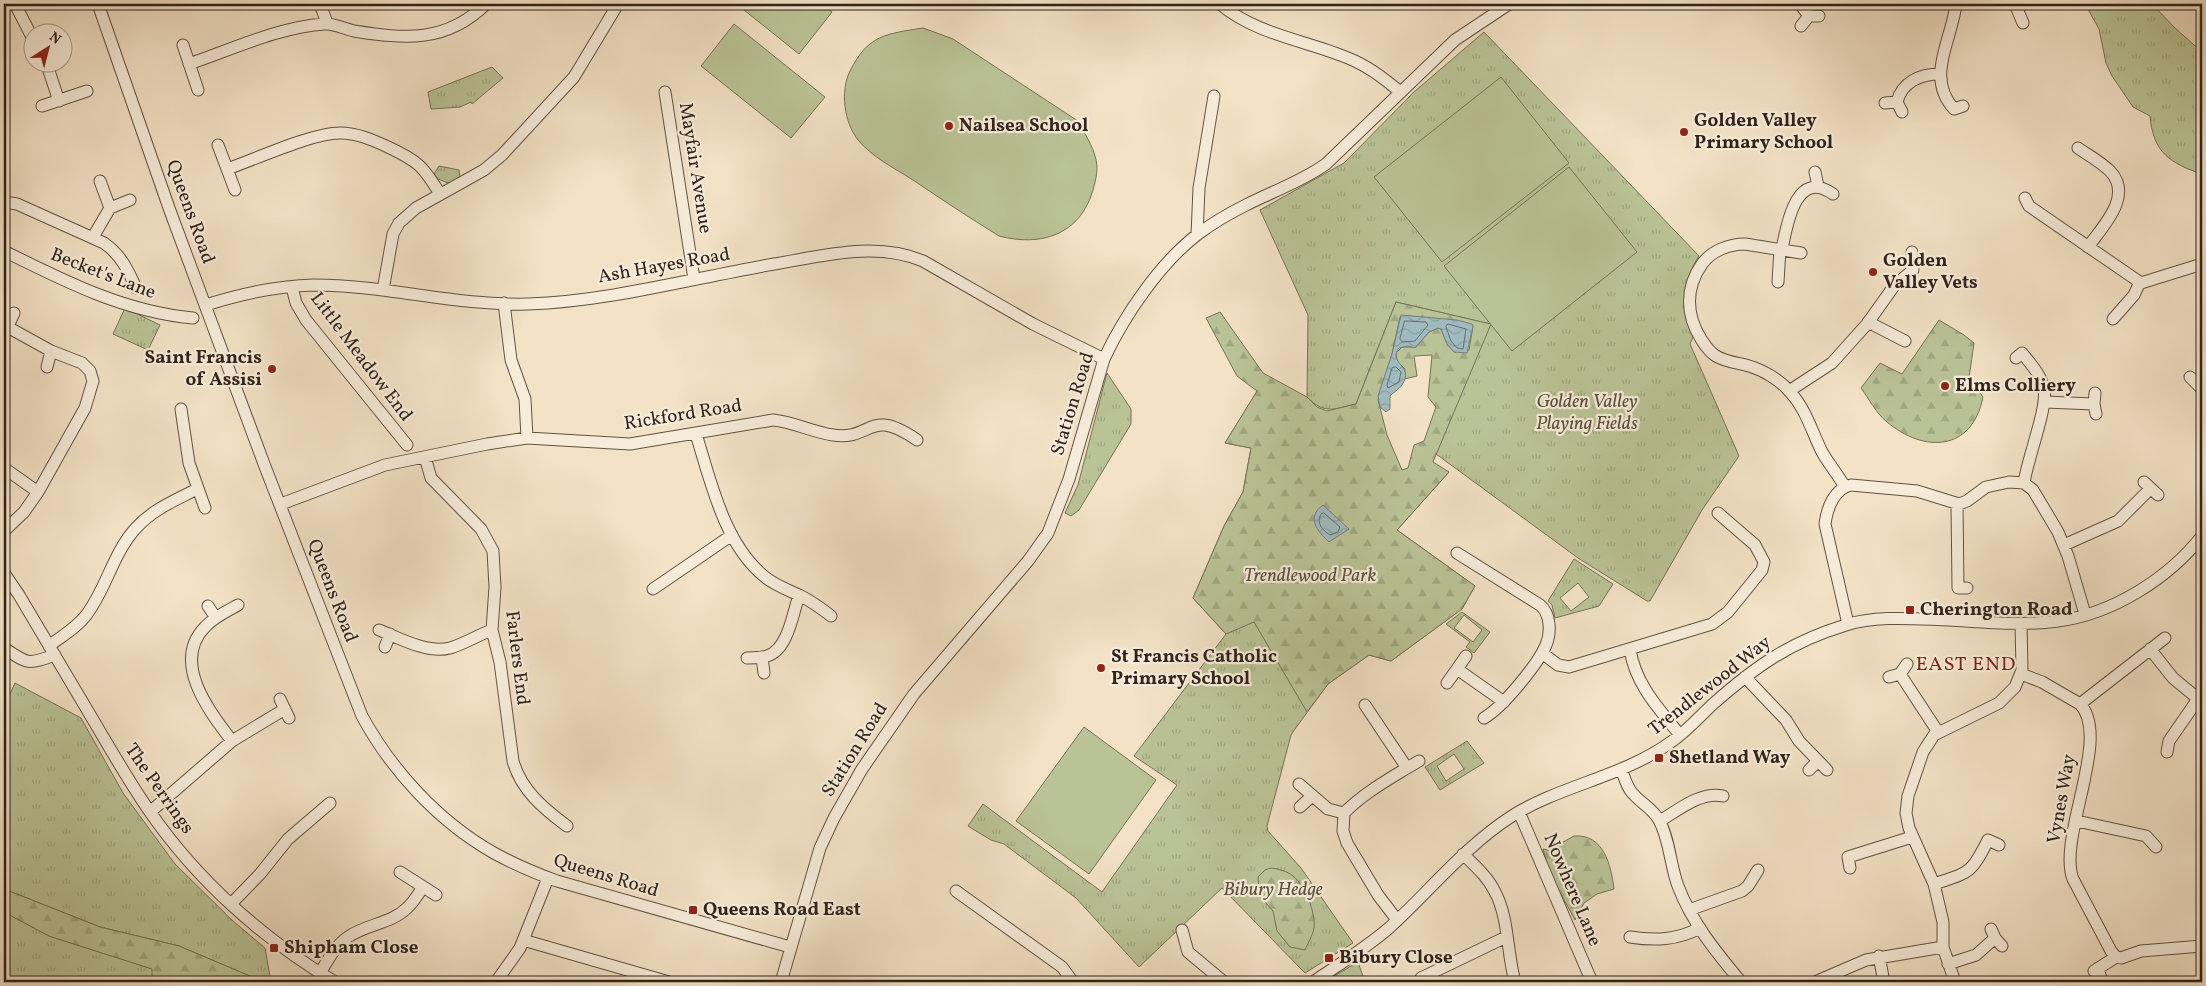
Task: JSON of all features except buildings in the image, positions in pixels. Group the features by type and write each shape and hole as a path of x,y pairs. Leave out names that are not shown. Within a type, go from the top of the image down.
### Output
{"street":[{"path":"15,4 24,22"},
{"name":"Queens Road","path":"101,4 170,208 264,464 362,716 383,750 424,800 443,817 493,852 548,878 790,947"},
{"path":"320,4 327,24"},
{"path":"189,64 284,31 327,24 384,36 416,37 433,34 466,20 486,4"},
{"path":"383,290 395,228 411,211 484,170 502,155 574,77 618,4"},
{"path":"1220,4 1249,23 1361,64 1379,74 1400,92"},
{"name":"Station Road","path":"781,982 820,848 834,818 862,769 914,694 1028,561 1048,533 1069,479 1104,358 1122,325 1152,283 1177,253 1197,235 1244,206 1316,171 1352,141 1455,40 1509,4"},
{"path":"1800,4 1814,16 1801,26"},
{"path":"1951,121 1958,108 1943,93 1940,74 1956,4"},
{"path":"2015,4 2025,25"},
{"path":"183,45 198,90"},
{"path":"49,72 59,101"},
{"path":"1894,106 1902,90 1913,80 1925,75 1940,74"},
{"path":"42,106 87,91"},
{"name":"Mayfair Avenue","path":"665,92 694,279"},
{"path":"1197,235 1199,188 1214,96"},
{"path":"227,169 323,135 348,134 372,140 414,160 424,169 440,194"},
{"path":"218,145 235,190"},
{"path":"2084,147 2111,173 2116,181 2118,194 2118,201 2112,212 2088,247"},
{"path":"1816,172 1818,186"},
{"path":"100,181 110,208"},
{"path":"1818,186 1833,194"},
{"path":"1778,282 1781,249 1787,223 1796,202 1804,192 1818,186"},
{"path":"93,237 110,208 130,200"},
{"path":"4,202 17,204 93,237 118,255 131,285"},
{"path":"2025,206 2140,282 2148,282 2202,264"},
{"path":"1800,253 1741,244 1713,253 1705,260 1695,276 1690,293 1689,309 1696,331 1713,354 1723,359 1760,370 1789,391 1801,407 1824,454 1845,487"},
{"name":"Becket's Lane","path":"4,251 62,280 106,298 166,316 193,318"},
{"name":"Ash Hayes Road","path":"206,305 240,296 292,287 324,286 383,290 482,303 529,304 621,294 826,255 861,251 899,252 923,261 1033,324 1104,358"},
{"path":"1789,391 1832,363 1868,322 1894,286 1918,272 1912,252"},
{"path":"2115,312 2134,295 2140,282"},
{"name":"Little Meadow End","path":"292,287 296,303 306,320 407,445"},
{"path":"504,303 512,364 525,399 527,438"},
{"path":"4,532 24,512 38,492 84,408 93,381 90,371 82,363 51,350 6,326 14,312"},
{"path":"1868,322 1905,341"},
{"path":"47,367 51,350"},
{"path":"2016,358 2022,353 2033,366 2043,384 2045,402 2024,483"},
{"path":"2045,402 2095,404"},
{"path":"181,409 188,458 205,508"},
{"name":"Rickford Road","path":"280,504 385,465 527,438 630,444 773,420 795,423 835,436 852,434 872,426 886,424 916,434"},
{"path":"170,423 183,421"},
{"path":"696,434 714,492 732,535 746,556 764,576 831,616"},
{"name":"Farlers End","path":"425,457 431,478 481,529 492,547 495,587 492,630 500,662 511,752 515,768 548,819 566,826"},
{"path":"4,468 38,492"},
{"path":"1848,624 1825,524 1827,511 1832,500 1845,487 1851,485 1917,491 1957,504 1967,502 1986,487 2008,482 2024,483 2033,490 2064,545 2085,614"},
{"path":"4,648 25,662 34,663 52,650 87,615 119,550 138,526 166,505 197,489"},
{"path":"2064,545 2118,521 2151,489"},
{"path":"1957,504 1958,588 1967,588"},
{"path":"1542,653 1558,665 1566,667 1701,628 1717,621 1728,612 1762,570 1763,558 1755,545 1718,513"},
{"path":"653,589 663,575 732,535"},
{"name":"Trendlewood Way","path":"1313,982 1379,936 1463,854 1519,812 1544,799 1622,769 1648,756 1680,735 1744,677 1787,648 1848,624 1902,619 2021,623 2058,621 2085,614 2118,603 2133,594 2178,562 2202,536"},
{"path":"1457,553 1467,566 1545,610 1549,633 1542,653 1504,702 1484,718"},
{"name":"The Perrings","path":"4,573 132,785 150,812 185,856 231,904 265,934 320,974 335,982"},
{"path":"747,658 768,656 782,642 798,595"},
{"path":"232,741 203,698 196,684 192,652 197,638 206,626 238,605"},
{"path":"208,606 216,618"},
{"path":"1955,982 1943,947 1943,922 1934,884 1912,837 1907,820 1908,796 1923,752 1938,732 2003,700 2012,690 2021,674 2021,623"},
{"path":"385,647 384,632 422,646 441,650 456,646 492,630"},
{"path":"2021,674 2042,682 2080,704 2165,638"},
{"path":"1630,649 1635,670 1643,687 1680,735"},
{"path":"2150,649 2173,678 2200,701 2165,744"},
{"path":"1447,683 1466,656"},
{"path":"762,657 764,673"},
{"path":"1907,664 1894,676 1938,732"},
{"path":"1457,669 1504,702"},
{"path":"1744,677 1783,717 1799,741 1827,770"},
{"name":"Vynes Way","path":"2080,704 2084,709 2091,734 2070,855 2071,875 2109,949 2116,957"},
{"path":"1365,705 1407,768"},
{"path":"150,812 232,741 285,708"},
{"path":"1397,920 1378,895 1347,843 1343,831 1344,813 1362,796 1419,761"},
{"path":"1809,770 1818,761"},
{"path":"1622,769 1630,790 1652,810 1660,821 1665,833 1673,871 1689,910 1700,928 1741,982"},
{"path":"1660,821 1701,797 1718,795 1714,782"},
{"path":"1299,784 1328,809 1344,813"},
{"path":"1300,807 1312,796"},
{"path":"231,904 255,879 315,807 330,803"},
{"name":"Nowhere Lane","path":"1519,812 1592,982"},
{"path":"2077,821 2118,829 2153,840"},
{"path":"1850,868 1848,857 1912,837"},
{"path":"1934,884 1960,876 1972,869 1988,840 1999,845"},
{"path":"1463,854 1488,881 1496,894 1514,982"},
{"path":"1689,910 1753,889 1758,870"},
{"path":"400,872 436,895"},
{"path":"496,982 508,967 523,940 548,878"},
{"path":"320,974 335,950 344,940 364,928 403,912 423,886"},
{"path":"956,892 1062,967 1073,982"},
{"path":"1630,937 1670,938 1687,934 1700,928"},
{"path":"1182,930 1188,952 1224,982"},
{"path":"1422,978 1430,968 1506,937"},
{"path":"1948,964 1976,955 1996,938"},
{"path":"523,940 564,954 663,981"},
{"path":"2102,982 2096,970 2116,957 2122,958 2142,951 2202,946"},
{"path":"1815,982 1855,963 1879,956 1943,947"},
{"path":"1879,956 1884,982"}],"green space":[{"path":"742,4 822,4 832,12 799,54 739,6"},
{"path":"2085,4 2152,4 2202,52 2202,142 2196,172 2177,163 2163,152 2154,137 2150,116 2133,107 2112,76 2106,63 2099,29"},
{"path":"734,24 825,97 791,138 701,66"},
{"path":"923,28 953,39 1087,127 1084,132 1096,160 1096,178 1087,205 1079,218 1069,227 1057,234 1030,240 999,236 884,162 858,140 849,124 845,106 845,88 850,71 864,50 879,38 898,32"},
{"name":"Golden Valley Playing Fields","path":"1484,32 1699,256 1690,275 1685,296 1687,317 1693,337 1690,344 1739,456 1702,510 1650,601 1647,601 1578,558 1436,454 1490,324 1396,302 1356,404 1330,409 1313,403 1307,397 1308,315 1260,210 1344,163 1414,92"},
{"path":"492,67 503,78 472,104 471,102 460,107 431,109 428,92"},
{"path":"1501,77 1569,163 1442,262 1374,177"},
{"path":"439,166 459,170 460,179 448,183 438,179 434,174"},
{"path":"1569,167 1637,252 1512,351 1444,266"},
{"path":"1396,302 1491,324 1433,462 1449,472 1397,530 1475,586 1462,609 1391,661 1369,655 1328,684 1307,712 1254,622 1226,634 1193,598 1224,526 1243,492 1251,448 1225,443 1257,391 1237,376 1206,318 1220,312 1263,373 1307,397 1317,407 1327,411 1356,404","holes":["1400,317 1473,326 1469,350 1454,352 1447,344 1441,329 1438,328 1429,332 1416,347 1402,347 1396,353 1397,361 1405,369 1404,379 1417,376 1414,356 1432,355 1428,397 1436,407 1424,441 1414,445 1408,468 1402,470 1387,435 1378,400 1392,354"]},
{"path":"125,308 160,325 148,350 113,334"},
{"path":"1939,320 1974,343 1969,378 1983,397 1977,415 1969,428 1958,437 1945,442 1931,442 1916,439 1901,432 1887,422 1861,388 1880,363 1902,374"},
{"path":"1107,373 1131,409 1131,424 1079,510 1071,516 1065,513 1078,485"},
{"name":"Trendlewood Park","path":"1258,390 1351,482 1449,472 1397,530 1475,586 1462,609 1391,661 1369,655 1328,684 1291,735 1267,826 1268,831 1301,868 1353,943 1305,973 1222,888 1139,967 1076,898 1004,844 991,840 968,826 983,804 1102,892 1177,785 1134,756 1226,634 1193,598 1224,526 1243,492 1251,448 1225,443"},
{"path":"1574,559 1613,584 1599,606 1555,618 1552,605 1548,601","holes":["1578,583 1589,597 1571,611 1560,598"]},
{"path":"1462,612 1490,632 1474,653 1466,647 1470,642 1446,624","holes":["1464,615 1482,630 1473,642 1454,628"]},
{"path":"15,683 81,718 123,793 175,864 233,921 265,948 271,982 264,982 179,946 100,927 4,889 4,707"},
{"path":"1084,727 1156,780 1089,874 1016,821"},
{"path":"1467,741 1484,763 1440,790 1425,767","holes":["1454,754 1464,769 1446,781 1437,766"]},
{"path":"1574,836 1592,840 1599,846 1608,861 1614,889 1597,894 1584,903 1575,920 1550,874 1543,849 1549,850"},
{"name":"Bibury Hedge","path":"1271,868 1283,870 1293,876 1302,886 1309,900 1314,928 1305,950 1290,947 1277,931 1273,911 1259,895 1258,877 1265,870"},
{"path":"4,889 100,927 179,946 264,982 152,982 152,969 49,936 4,912"},
{"path":"4,912 49,936 153,969 152,982 4,982"},
{"path":"1358,962 1365,982 1324,982"}],"water":[{"path":"1401,315 1457,320 1472,324 1473,326 1467,353 1454,352 1447,344 1441,329 1438,328 1429,332 1415,348 1408,346 1399,348 1396,358 1404,369 1405,378 1401,387 1390,396 1390,409 1386,412 1380,407 1378,396 1392,354"},
{"path":"1323,505 1349,529 1329,542 1317,529 1314,519 1315,514"}],"place":[{"name":"Nailsea School","path":"949,126"},
{"name":"Golden Valley Primary School","path":"1684,132"},
{"name":"Golden Valley Vets","path":"1873,272"},
{"name":"Saint Francis of Assisi","path":"272,369"},
{"name":"Elms Colliery","path":"1945,386"},
{"name":"Cherington Road","path":"1910,610"},
{"name":"St Francis Catholic Primary School","path":"1101,668"},
{"name":"Shetland Way","path":"1659,758"},
{"name":"Queens Road East","path":"693,910"},
{"name":"Shipham Close","path":"274,948"},
{"name":"Bibury Close","path":"1329,958"}],"district":[{"name":"EAST END","path":"1966,665"}]}
